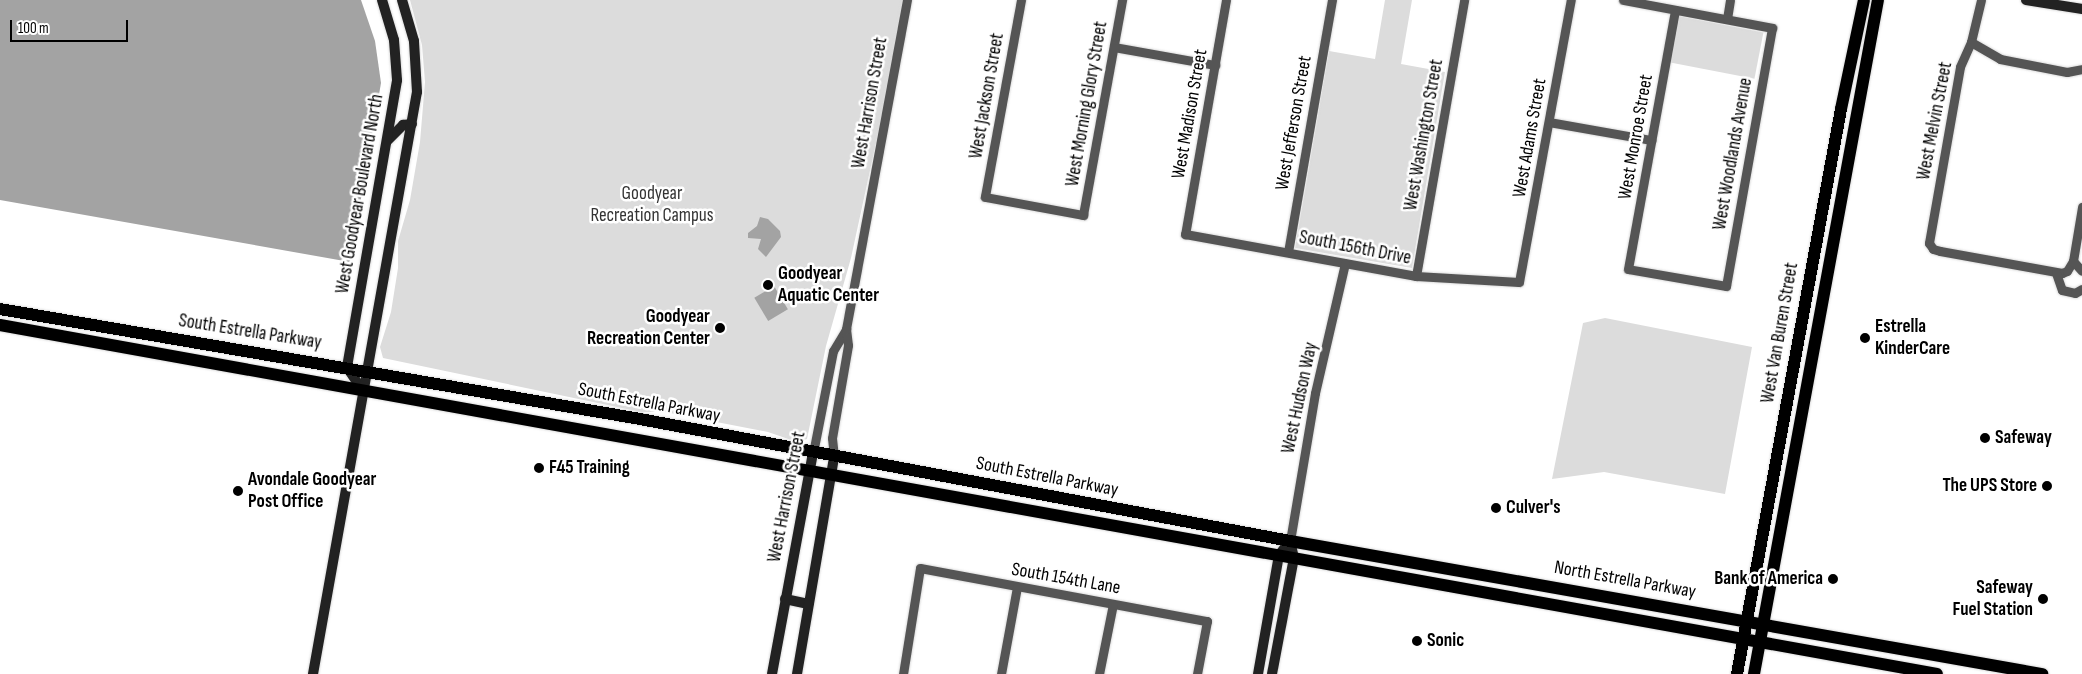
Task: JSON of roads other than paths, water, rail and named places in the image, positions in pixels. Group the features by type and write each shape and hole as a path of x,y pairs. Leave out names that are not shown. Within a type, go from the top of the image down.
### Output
{"main road":[{"name":"West Van Buren Street","path":"1737,674 1787,398 1864,0"},
{"name":"West Van Buren Street","path":"1754,674 1878,0"},
{"name":"South Estrella Parkway","path":"0,309 347,367 640,419 834,457 1290,541"},
{"name":"South Estrella Parkway","path":"0,324 832,476 1279,555"},
{"path":"147,334 193,351 210,362 221,356 260,359 275,355"},
{"path":"1787,398 1805,401"},
{"path":"581,430 598,420 624,425 640,419"},
{"name":"North Estrella Parkway","path":"1290,541 1764,623 2042,674"},
{"name":"North Estrella Parkway","path":"1279,555 1937,674"},
{"path":"1521,600 1524,582"}],"street":[{"name":"West Goodyear Boulevard North","path":"347,367 396,96 397,56 382,0"},
{"name":"West Goodyear Boulevard North","path":"313,674 417,92 416,57 410,24 402,0"},
{"name":"West Harrison Street","path":"797,674 832,476 834,457 832,438 848,346 846,330 906,0"},
{"name":"West Jackson Street","path":"1021,0 985,197 1083,214"},
{"name":"West Morning Glory Street","path":"1083,214 1122,0"},
{"name":"West Madison Street","path":"1185,234 1226,0"},
{"name":"West Jefferson Street","path":"1288,252 1332,0"},
{"name":"West Washington Street","path":"1416,276 1464,0"},
{"name":"West Adams Street","path":"1519,282 1570,0"},
{"path":"1623,0 1727,19 1730,0"},
{"name":"West Melvin Street","path":"1980,0 1971,42 1956,87 1929,243 1933,249 2056,273"},
{"path":"2026,0 2082,9"},
{"name":"West Monroe Street","path":"1628,269 1675,10"},
{"name":"West Woodlands Avenue","path":"1628,269 1726,286 1772,28 1727,19"},
{"path":"1971,42 2000,59 2067,72 2082,69"},
{"path":"1114,47 1215,65"},
{"path":"1549,122 1652,140"},
{"path":"387,141 403,125 412,124"},
{"path":"2082,207 2073,261 2067,271 2056,273 2062,290 2075,293 2082,289"},
{"name":"South 156th Drive","path":"1185,234 1416,276 1519,282"},
{"path":"2073,261 2082,271"},
{"name":"West Hudson Way","path":"1290,541 1316,393 1345,263"},
{"name":"West Harrison Street","path":"772,674 833,350 846,330"},
{"path":"347,367 363,391"},
{"path":"1258,674 1279,555 1290,541"},
{"path":"1272,674 1294,558 1290,541"},
{"name":"South 154th Lane","path":"903,674 920,568 1207,621 1197,674"},
{"path":"1002,674 1017,587"},
{"path":"785,600 808,604"},
{"path":"1099,674 1112,604"}],"place":[{"name":"Goodyear Aquatic Center","path":"768,285"},
{"name":"Goodyear Recreation Center","path":"720,328"},
{"name":"Estrella KinderCare","path":"1865,338"},
{"name":"Safeway","path":"1985,438"},
{"name":"F45 Training","path":"539,468"},
{"name":"The UPS Store","path":"2047,486"},
{"name":"Avondale Goodyear Post Office","path":"238,491"},
{"name":"Culver's","path":"1496,508"},
{"name":"Bank of America","path":"1833,579"},
{"name":"Safeway Fuel Station","path":"2043,599"},
{"name":"Sonic","path":"1417,641"}],"park label":[{"name":"Goodyear Recreation Campus","path":"652,205"}]}
